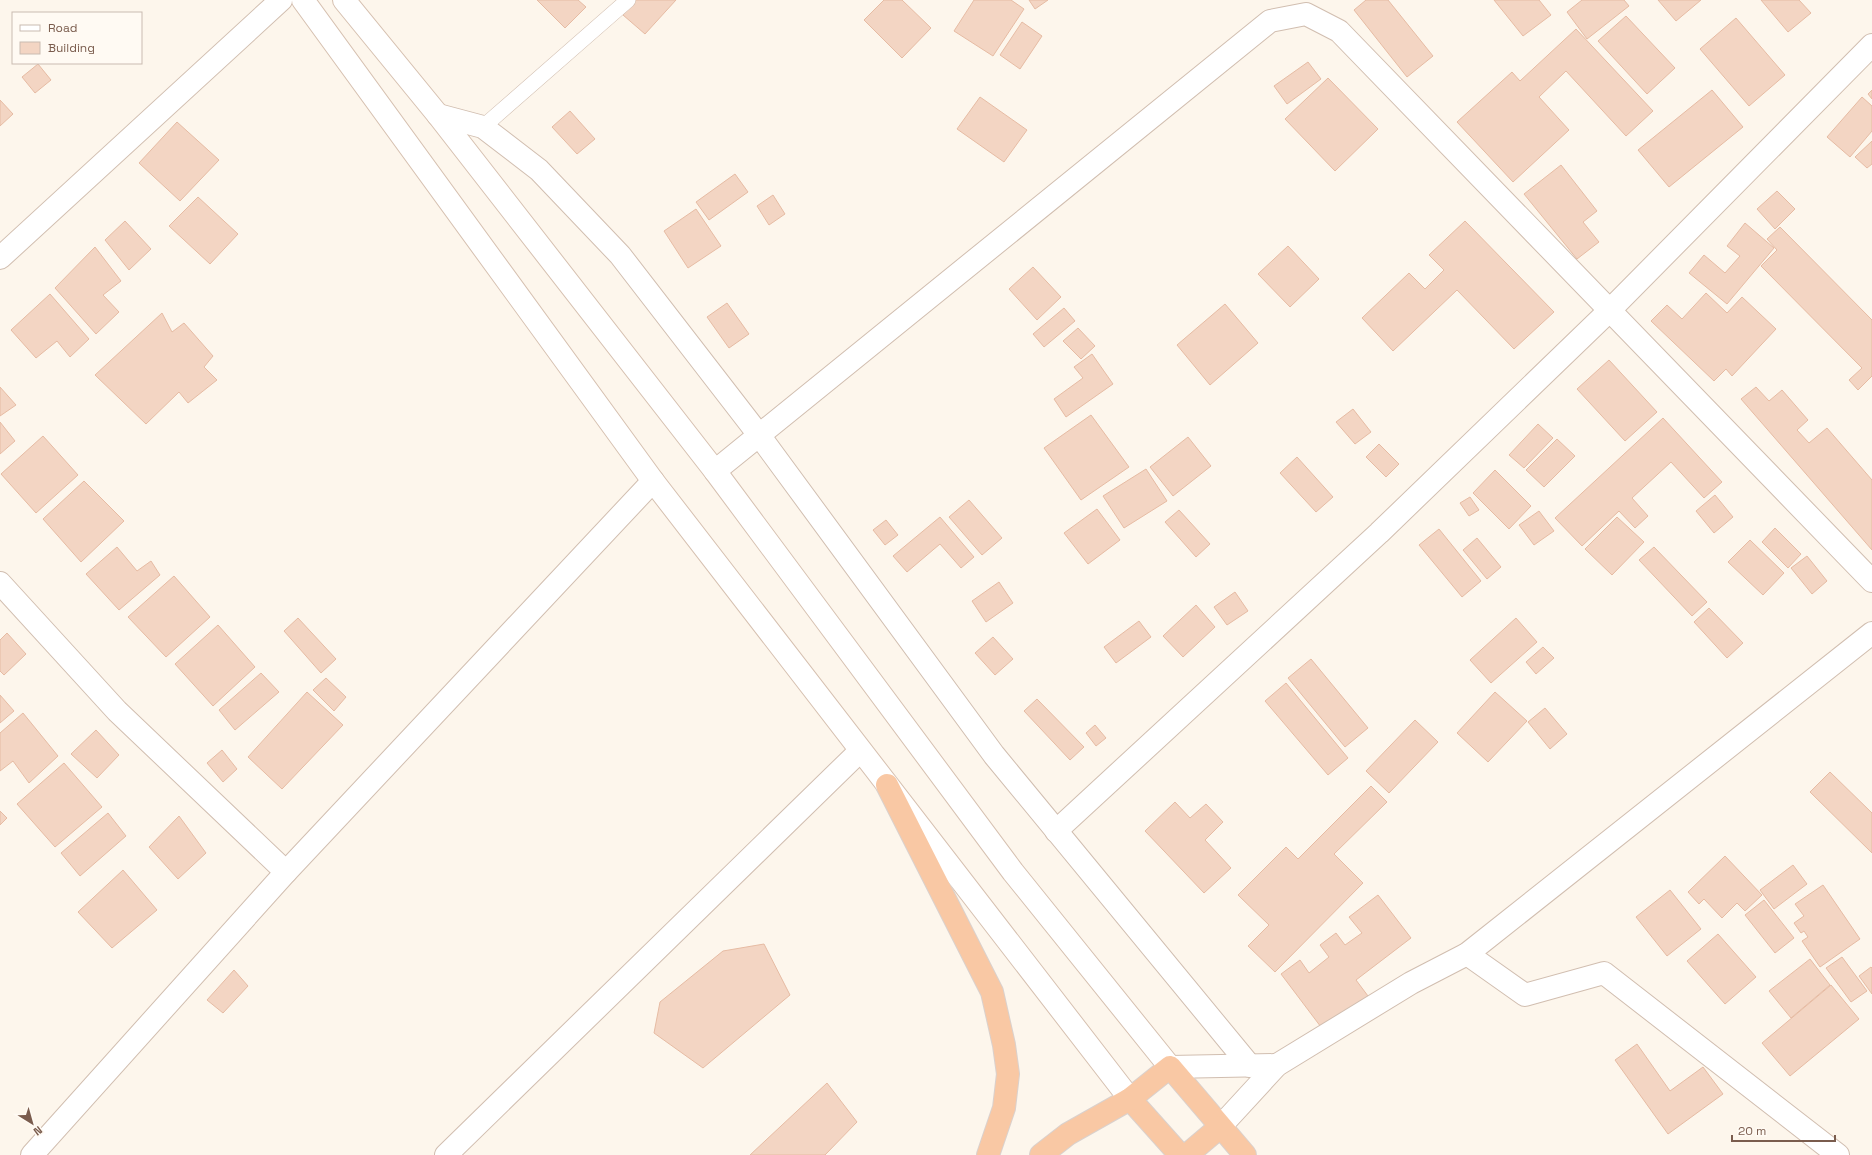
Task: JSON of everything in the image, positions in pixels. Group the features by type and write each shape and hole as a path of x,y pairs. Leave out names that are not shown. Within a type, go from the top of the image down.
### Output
{"highway":[{"path":"887,785 992,992 1004,1045 1008,1074 1004,1108 988,1155"},
{"path":"1041,1155 1068,1134 1130,1099 1170,1067 1245,1155"},
{"path":"1130,1099 1180,1155"},
{"path":"1187,1155 1220,1127"}],"street":[{"path":"0,258 281,0"},
{"path":"303,0 653,481 1130,1099"},
{"path":"344,0 438,115 715,471 1013,872 1170,1067 1277,1065"},
{"path":"715,471 1270,21 1306,14 1339,31 1872,581"},
{"path":"1056,831 1379,533 1609,311 1872,45"},
{"path":"438,115 483,127 539,170 620,255 759,435 994,755 1250,1066"},
{"path":"32,1155 286,872 653,481"},
{"path":"0,584 117,711 286,872"},
{"path":"1220,1127 1277,1065 1410,983 1467,954 1872,633"},
{"path":"446,1155 860,751"},
{"path":"1467,954 1525,995 1604,973 1838,1155"}],"lane":[{"path":"483,127 628,0"}],"building":[{"path":"537,0 578,0 586,7 565,28"},
{"path":"636,0 676,0 645,34 623,15"},
{"path":"884,0 902,0 931,28 902,58 864,20"},
{"path":"974,0 1011,0 1024,9 993,56 954,31"},
{"path":"1029,0 1048,0 1035,9"},
{"path":"1366,0 1388,0 1433,56 1407,77 1354,10"},
{"path":"1494,0 1539,0 1551,15 1523,36"},
{"path":"1582,0 1624,0 1629,6 1587,39 1567,12"},
{"path":"1658,0 1701,0 1676,21"},
{"path":"1761,0 1799,0 1811,13 1788,32"},
{"path":"1626,16 1675,68 1647,94 1598,41"},
{"path":"1736,18 1785,75 1749,106 1700,49"},
{"path":"1022,22 1042,36 1020,69 1000,55"},
{"path":"1576,29 1653,111 1626,136 1566,71 1539,97 1569,130 1513,182 1457,122 1512,72 1520,81"},
{"path":"1308,62 1321,79 1287,104 1274,86"},
{"path":"38,64 51,80 35,93 22,77"},
{"path":"1328,78 1378,129 1335,171 1285,119"},
{"path":"1712,90 1743,127 1669,187 1638,150"},
{"path":"1872,90 1872,99 1868,94"},
{"path":"980,97 1027,130 1004,162 957,129"},
{"path":"1862,97 1872,106 1872,131 1850,157 1827,137"},
{"path":"0,100 13,114 0,126"},
{"path":"570,111 595,139 577,154 552,127"},
{"path":"177,122 219,160 180,201 139,163"},
{"path":"1872,141 1872,164 1867,168 1855,157"},
{"path":"1561,165 1597,211 1583,222 1599,242 1577,259 1524,194"},
{"path":"735,174 748,192 709,220 696,202"},
{"path":"1777,191 1795,209 1775,229 1757,209"},
{"path":"773,195 785,214 769,225 757,206"},
{"path":"198,197 238,234 210,264 169,226"},
{"path":"696,209 721,246 688,268 664,231"},
{"path":"125,221 151,249 129,270 105,240"},
{"path":"1465,221 1554,312 1514,349 1457,290 1393,351 1362,318 1409,273 1425,289 1444,270 1429,255"},
{"path":"1745,223 1774,248 1727,304 1689,273 1704,255 1725,273 1740,256 1727,246"},
{"path":"1780,227 1872,320 1872,376 1858,390 1849,380 1862,368 1761,266 1777,250 1767,239"},
{"path":"1288,246 1319,279 1290,307 1258,274"},
{"path":"95,247 121,281 103,295 119,312 96,334 55,288"},
{"path":"1033,267 1061,297 1037,320 1009,289"},
{"path":"1706,293 1727,313 1742,297 1776,329 1732,376 1726,369 1714,381 1651,321 1667,305 1682,319"},
{"path":"50,294 89,339 70,357 57,341 36,358 11,330"},
{"path":"727,303 749,334 729,348 707,317"},
{"path":"1225,304 1258,343 1210,385 1177,345"},
{"path":"1064,308 1075,321 1044,347 1033,334"},
{"path":"162,313 172,332 184,323 213,356 204,367 217,380 188,403 179,392 146,424 95,375"},
{"path":"1078,328 1095,346 1081,359 1063,341"},
{"path":"1092,354 1113,384 1066,417 1054,399 1083,378 1074,367"},
{"path":"1609,360 1657,412 1625,441 1577,389"},
{"path":"0,387 16,405 0,416"},
{"path":"1756,387 1769,401 1782,390 1808,420 1797,430 1809,443 1827,428 1872,480 1872,550 1741,399"},
{"path":"1353,409 1371,432 1355,444 1336,422"},
{"path":"1091,415 1129,467 1081,500 1044,448"},
{"path":"1663,418 1722,482 1704,498 1671,462 1632,498 1648,516 1635,528 1619,511 1582,546 1555,518"},
{"path":"0,422 15,441 0,454"},
{"path":"1538,424 1553,438 1524,468 1509,455"},
{"path":"43,436 78,475 36,513 1,474"},
{"path":"1188,437 1211,466 1173,496 1150,467"},
{"path":"1557,439 1575,456 1544,487 1526,470"},
{"path":"1379,444 1399,464 1386,477 1366,457"},
{"path":"1297,457 1333,497 1316,512 1280,473"},
{"path":"1146,469 1167,501 1124,528 1103,496"},
{"path":"1495,470 1531,506 1509,529 1473,493"},
{"path":"84,481 124,521 81,562 43,519"},
{"path":"1715,495 1733,517 1714,533 1696,511"},
{"path":"1470,497 1479,510 1469,516 1460,503"},
{"path":"969,500 1002,538 982,555 949,517"},
{"path":"1097,509 1120,540 1088,564 1064,533"},
{"path":"1179,510 1210,544 1196,557 1165,522"},
{"path":"1539,511 1554,531 1534,545 1519,525"},
{"path":"940,517 974,557 961,568 940,544 907,572 893,556"},
{"path":"1617,517 1644,542 1612,575 1585,549"},
{"path":"886,520 898,535 885,545 873,530"},
{"path":"1775,528 1801,554 1788,568 1762,542"},
{"path":"1439,529 1481,581 1462,597 1419,545"},
{"path":"1477,538 1501,567 1487,579 1463,550"},
{"path":"1750,540 1784,573 1763,595 1728,562"},
{"path":"117,547 137,571 151,561 160,575 119,610 86,574"},
{"path":"1654,547 1707,602 1692,616 1639,560"},
{"path":"1807,556 1827,581 1812,594 1791,568"},
{"path":"174,576 210,617 166,657 128,617"},
{"path":"999,582 1013,603 986,622 972,601"},
{"path":"1235,592 1248,611 1227,625 1214,607"},
{"path":"1196,605 1215,627 1183,657 1163,636"},
{"path":"1709,608 1743,643 1727,658 1694,622"},
{"path":"298,618 336,659 321,673 284,631"},
{"path":"1516,618 1537,642 1491,683 1470,660"},
{"path":"1139,621 1151,637 1116,663 1104,647"},
{"path":"218,625 255,667 213,706 175,664"},
{"path":"7,633 26,654 4,675 0,671 0,640"},
{"path":"993,637 1013,659 995,675 975,653"},
{"path":"1543,647 1554,658 1536,674 1526,662"},
{"path":"1311,659 1368,728 1345,747 1288,678"},
{"path":"261,673 279,692 235,730 219,710"},
{"path":"326,678 346,697 334,711 313,690"},
{"path":"1286,683 1348,758 1328,775 1265,701"},
{"path":"307,692 343,725 282,789 248,757"},
{"path":"1495,692 1527,721 1488,762 1457,733"},
{"path":"0,695 14,711 0,723"},
{"path":"1037,699 1084,747 1070,760 1024,711"},
{"path":"1545,708 1567,734 1550,749 1528,722"},
{"path":"23,713 58,756 29,783 13,761 0,771 0,733"},
{"path":"1415,720 1438,742 1389,793 1366,771"},
{"path":"1095,725 1106,738 1096,746 1086,733"},
{"path":"96,730 119,755 97,778 71,754"},
{"path":"222,750 237,769 223,782 207,763"},
{"path":"64,763 102,807 55,847 17,804"},
{"path":"1830,772 1872,813 1872,853 1810,792"},
{"path":"1371,786 1387,802 1334,854 1363,883 1275,972 1248,946 1269,925 1238,895 1286,847 1298,859"},
{"path":"1175,802 1190,818 1206,804 1223,822 1205,840 1231,868 1204,893 1145,831"},
{"path":"0,811 7,818 0,825"},
{"path":"108,813 126,836 80,876 61,853"},
{"path":"179,816 206,853 178,879 149,847"},
{"path":"1725,856 1762,895 1745,911 1737,903 1722,918 1704,899 1699,904 1688,892"},
{"path":"1793,865 1807,884 1774,909 1760,890"},
{"path":"123,870 157,910 112,948 78,912"},
{"path":"1823,885 1860,939 1820,967 1802,941 1808,937 1804,931 1801,933 1794,923 1804,916 1795,904"},
{"path":"1670,890 1701,929 1667,956 1636,917"},
{"path":"1378,895 1411,938 1356,980 1368,996 1324,1031 1281,974 1300,960 1309,973 1329,957 1320,945 1336,933 1345,945 1362,933 1349,917"},
{"path":"1764,900 1794,938 1775,953 1745,915"},
{"path":"1718,934 1756,977 1725,1004 1687,961"},
{"path":"764,944 790,995 703,1068 654,1033 660,1002 723,951"},
{"path":"1842,957 1867,991 1851,1002 1826,968"},
{"path":"1810,959 1830,985 1791,1018 1769,991"},
{"path":"1871,967 1872,968 1872,994 1859,976"},
{"path":"234,970 248,986 223,1013 207,1000"},
{"path":"1831,985 1859,1019 1790,1076 1762,1043"},
{"path":"1637,1044 1670,1091 1703,1067 1723,1094 1668,1134 1615,1060"},
{"path":"827,1083 857,1122 825,1155 750,1155"}]}
